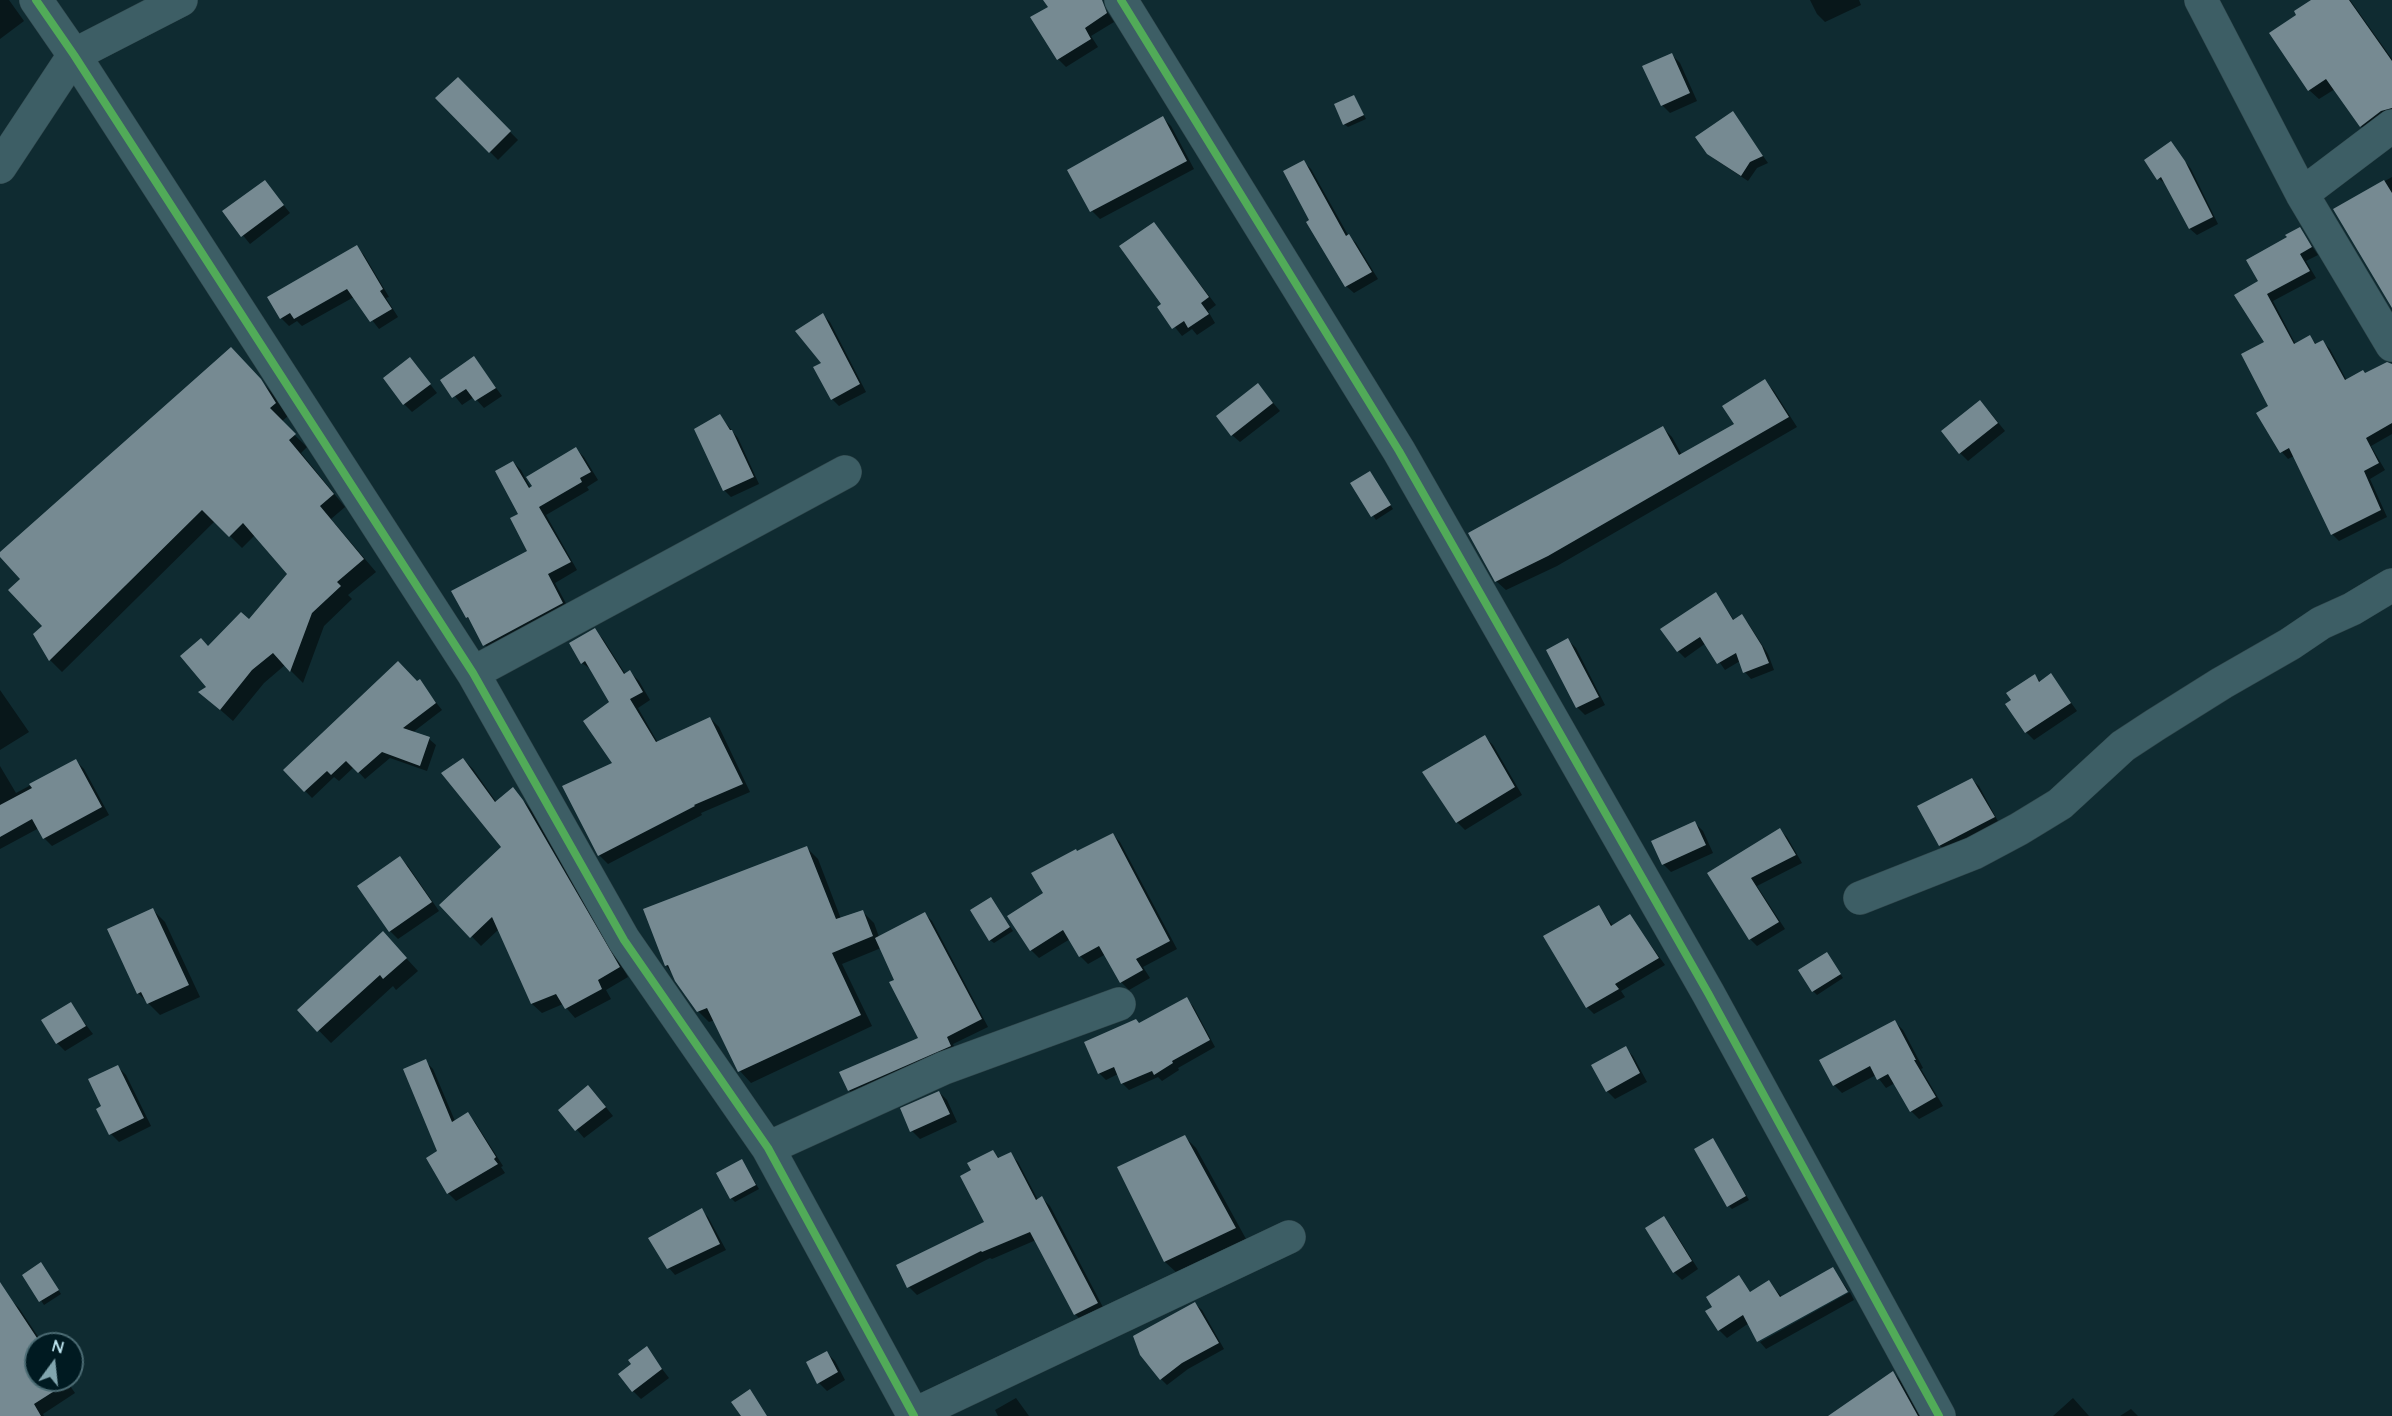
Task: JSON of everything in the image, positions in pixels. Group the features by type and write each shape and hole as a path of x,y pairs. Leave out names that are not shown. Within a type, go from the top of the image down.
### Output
{"street":[{"path":"36,0 74,55 473,673 624,940 768,1148 913,1415 1289,1237"},
{"path":"0,167 74,55 181,0"},
{"path":"1121,0 1399,450 1708,993 1939,1416"},
{"path":"2201,0 2302,194 2392,345"},
{"path":"2302,194 2392,126"},
{"path":"473,673 845,472"},
{"path":"1860,898 1974,853 2019,829 2060,804 2123,746 2155,724 2290,644 2321,623 2352,609 2392,585"},
{"path":"768,1148 944,1068 1119,1004"}],"building":[{"path":"1043,0 1102,0 1107,13 1085,28 1091,39 1057,60 1030,17 1048,7"},
{"path":"2311,0 2349,0 2392,61 2392,108 2381,111 2360,127 2326,79 2308,91 2269,33 2296,15 2294,11"},
{"path":"1672,53 1690,93 1661,106 1642,66"},
{"path":"458,77 511,131 489,153 435,98"},
{"path":"1354,95 1364,115 1343,125 1334,104"},
{"path":"1733,111 1763,156 1750,162 1741,176 1707,154 1695,137"},
{"path":"1163,116 1187,161 1090,212 1067,170"},
{"path":"2171,141 2185,161 2213,217 2189,229 2161,177 2157,180 2144,160"},
{"path":"1304,160 1346,236 1349,234 1372,272 1345,287 1306,222 1309,220 1283,171"},
{"path":"265,180 284,205 241,237 222,211"},
{"path":"2384,180 2392,193 2392,308 2333,209"},
{"path":"1154,222 1209,297 1201,303 1209,314 1188,328 1184,321 1172,329 1157,307 1161,304 1119,246"},
{"path":"2300,227 2312,247 2300,254 2310,271 2267,294 2294,344 2310,335 2315,344 2323,340 2345,380 2363,370 2365,373 2387,362 2392,364 2392,423 2366,438 2379,463 2364,471 2381,510 2331,535 2289,448 2280,453 2256,413 2268,406 2241,354 2264,342 2234,295 2258,281 2246,260"},
{"path":"357,245 383,289 380,291 392,309 370,322 347,289 294,319 290,313 280,319 267,297"},
{"path":"823,313 860,384 831,400 813,367 821,363 795,331"},
{"path":"231,347 261,379 276,403 270,408 296,434 289,440 334,494 320,506 364,559 337,582 341,586 312,613 290,672 273,653 252,670 220,710 198,692 206,687 180,656 201,638 208,646 241,612 249,619 287,574 243,523 229,537 202,510 49,661 33,634 42,626 8,590 20,579 0,557 0,552"},
{"path":"474,356 496,388 475,401 466,389 452,398 440,380"},
{"path":"410,357 431,384 403,405 383,378"},
{"path":"1765,379 1789,417 1548,556 1495,582 1468,533 1663,426 1679,455 1734,424 1722,406"},
{"path":"1258,383 1273,403 1231,436 1216,416"},
{"path":"1980,400 1998,423 1959,454 1941,431"},
{"path":"720,414 732,430 754,477 723,491 694,429"},
{"path":"576,447 591,472 580,478 582,482 539,507 571,562 548,574 563,603 483,646 451,591 527,551 510,518 518,514 495,471 513,461 529,488 532,486 526,477"},
{"path":"1370,471 1391,505 1371,517 1350,483"},
{"path":"1716,592 1733,620 1742,614 1762,646 1769,663 1743,673 1736,653 1717,664 1700,637 1677,652 1660,629"},
{"path":"595,628 624,674 630,670 643,692 630,699 656,742 710,717 743,784 694,805 598,856 562,786 612,763 583,721 609,702 585,661 581,664 569,643"},
{"path":"1568,638 1599,697 1576,708 1546,650"},
{"path":"398,661 417,681 420,679 436,703 403,728 430,737 420,766 382,752 358,773 346,761 331,775 327,771 304,792 283,770"},
{"path":"2051,673 2071,703 2025,733 2005,704 2011,700 2006,693 2035,674 2039,682"},
{"path":"1485,735 1515,787 1456,823 1422,772"},
{"path":"463,758 495,802 513,787 523,800 620,967 598,980 602,989 565,1009 556,994 531,1004 492,917 470,938 439,905 501,847 441,773"},
{"path":"76,759 102,807 43,839 32,819 0,837 0,805 32,788 29,784"},
{"path":"1972,778 1995,817 1939,846 1917,806"},
{"path":"1695,821 1706,845 1662,865 1651,841"},
{"path":"1780,828 1796,855 1751,878 1779,922 1749,940 1707,873"},
{"path":"1113,833 1170,941 1136,959 1143,970 1120,983 1099,946 1079,957 1063,930 1030,951 1007,916 1043,893 1031,873 1076,849 1077,851"},
{"path":"807,846 836,919 863,910 873,936 832,953 861,1015 738,1072 707,1008 697,1012 675,981 668,965 665,966 643,909"},
{"path":"400,856 432,902 389,932 357,886"},
{"path":"991,897 1010,927 989,941 970,910"},
{"path":"1599,905 1611,926 1630,914 1659,958 1615,984 1619,989 1586,1008 1543,936"},
{"path":"153,908 189,985 147,1004 141,992 137,994 107,929"},
{"path":"925,912 982,1019 947,1037 951,1046 848,1091 839,1072 918,1038 889,982 894,980 875,938"},
{"path":"383,931 407,958 383,979 380,975 317,1032 297,1010"},
{"path":"1827,952 1841,974 1812,992 1798,970"},
{"path":"1187,997 1210,1040 1172,1061 1173,1063 1154,1075 1152,1071 1121,1084 1114,1067 1098,1074 1084,1042 1136,1019 1139,1023"},
{"path":"71,1002 86,1026 56,1044 41,1020"},
{"path":"1895,1020 1916,1060 1914,1060 1936,1097 1910,1112 1888,1074 1877,1080 1870,1066 1833,1086 1819,1060"},
{"path":"1626,1046 1640,1073 1606,1092 1591,1065"},
{"path":"426,1059 452,1122 468,1112 498,1164 447,1194 426,1158 437,1151 403,1069"},
{"path":"118,1065 144,1118 109,1135 96,1109 101,1106 88,1079"},
{"path":"588,1085 606,1107 575,1131 558,1110"},
{"path":"939,1091 950,1114 910,1132 900,1108"},
{"path":"1185,1135 1236,1228 1164,1262 1117,1167"},
{"path":"1713,1138 1746,1196 1727,1207 1694,1149"},
{"path":"993,1150 998,1158 1011,1152 1036,1200 1042,1196 1098,1303 1074,1315 1030,1232 981,1251 907,1288 896,1265 984,1222 960,1176 971,1170 967,1163"},
{"path":"742,1159 756,1185 730,1199 716,1173"},
{"path":"702,1208 720,1244 667,1269 648,1238"},
{"path":"1664,1216 1692,1261 1673,1273 1645,1228"},
{"path":"41,1262 59,1290 39,1302 22,1275"},
{"path":"1833,1267 1848,1292 1757,1342 1743,1315 1718,1331 1705,1311 1712,1307 1706,1297 1739,1275 1750,1292 1769,1280 1780,1297"},
{"path":"0,1282 33,1332 24,1332 24,1392 53,1392 34,1404 41,1416 0,1416"},
{"path":"1195,1302 1219,1343 1182,1363 1160,1380 1140,1355 1133,1336"},
{"path":"647,1346 662,1369 632,1392 618,1374 631,1364 628,1360"},
{"path":"827,1351 838,1372 817,1384 806,1362"},
{"path":"1893,1371 1918,1416 1828,1416"},
{"path":"750,1389 767,1416 741,1416 731,1402"}],"cycle path":[{"path":"36,0 74,55 473,673 624,940 768,1148 914,1416"},
{"path":"1121,0 1399,451 1708,993 1939,1416"}]}
